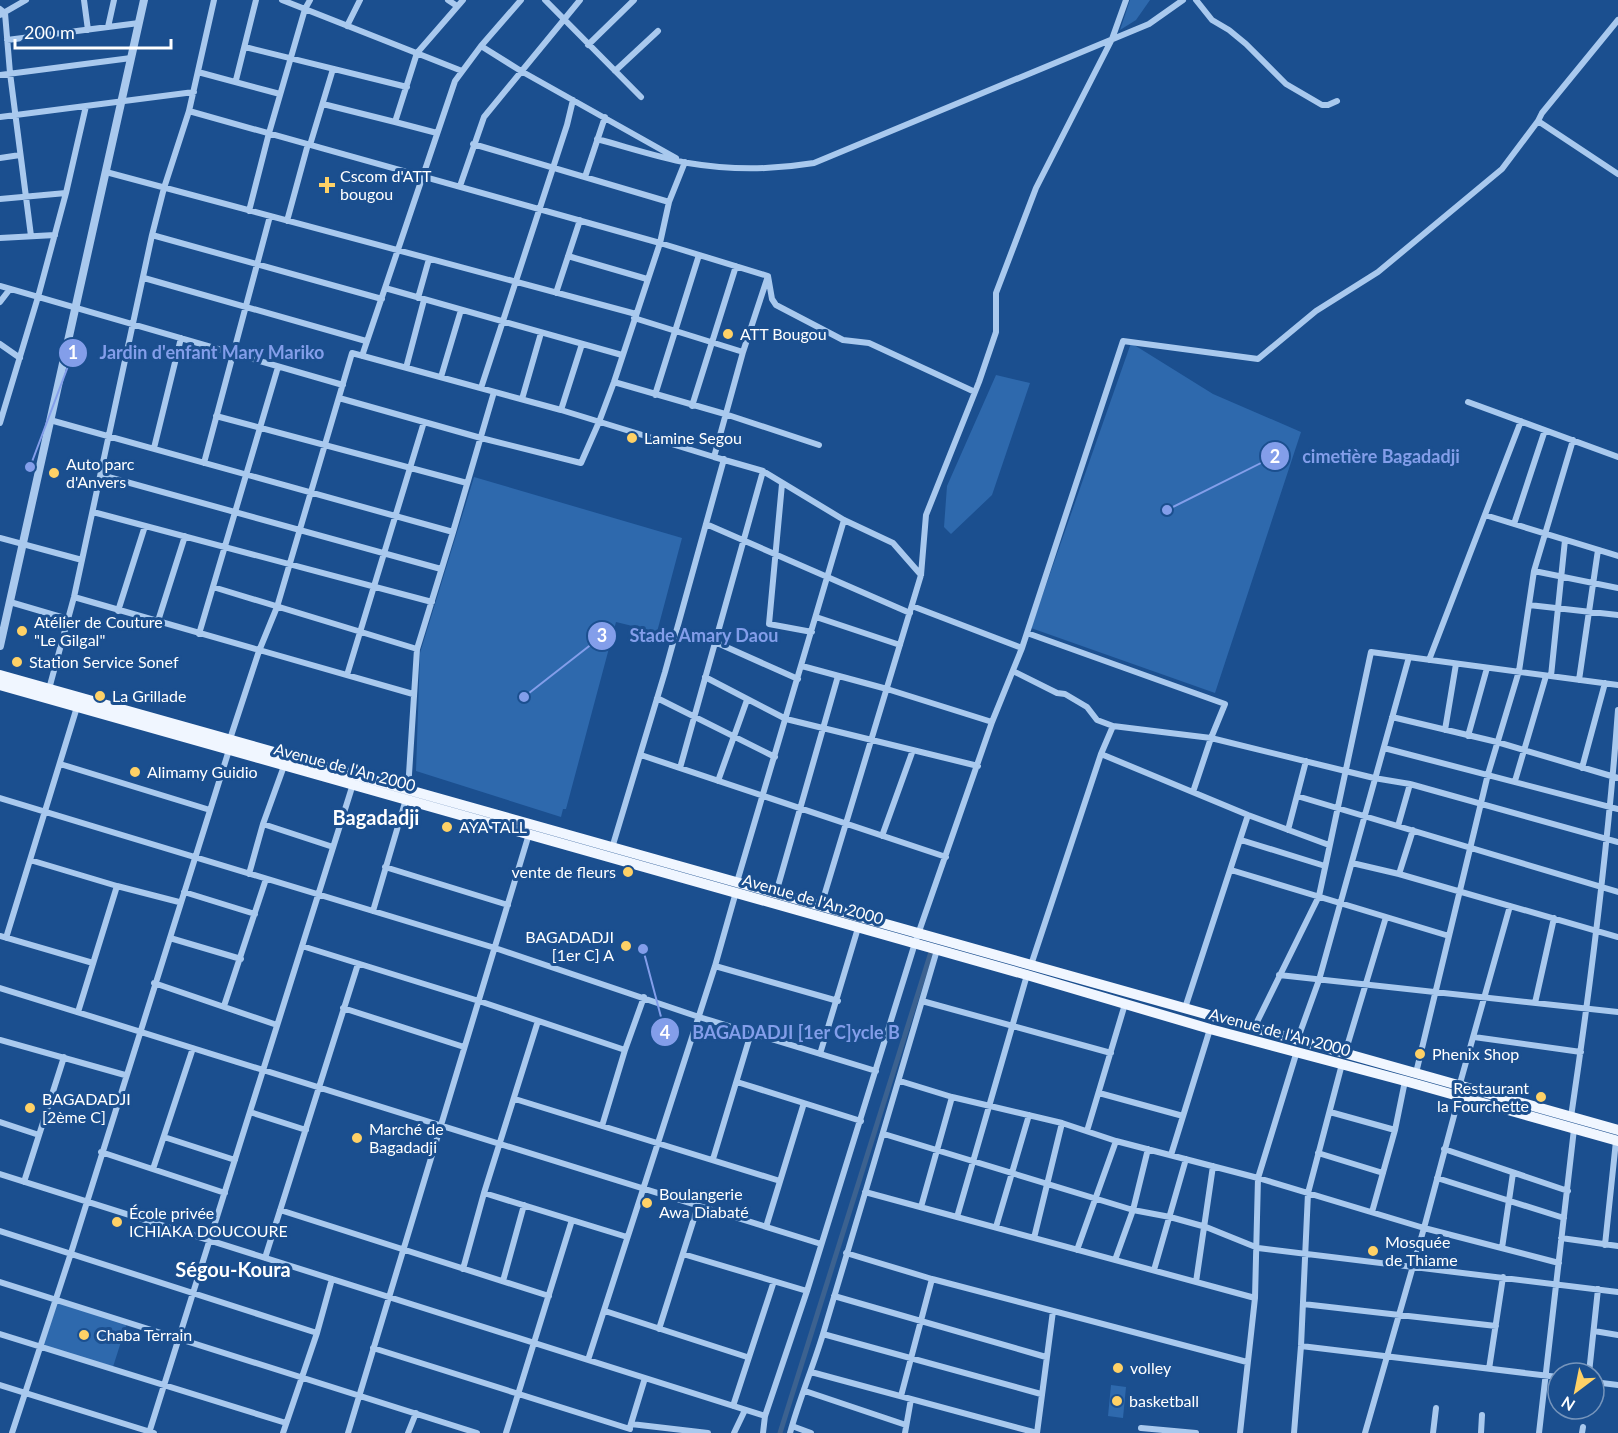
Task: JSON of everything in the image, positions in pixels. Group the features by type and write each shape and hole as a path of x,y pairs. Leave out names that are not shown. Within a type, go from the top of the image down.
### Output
{"main road":[{"name":"Avenue de l'An 2000","path":"0,675 229,745 736,887 858,928 917,938 937,950 1185,1008 1254,1028 1297,1046"},
{"name":"Avenue de l'An 2000","path":"0,686 229,745 284,766 355,780"},
{"name":"Avenue de l'An 2000","path":"407,795 529,834 610,852"},
{"name":"Avenue de l'An 2000","path":"736,887 776,893 821,906 1210,1029 1297,1046 1344,1059 1405,1081 1459,1092 1572,1123 1617,1138"},
{"name":"Avenue de l'An 2000","path":"1344,1059 1416,1073 1459,1092"}],"street":[{"path":"26,0 2,12 31,236"},
{"path":"84,0 88,30"},
{"path":"108,27 114,0"},
{"path":"0,646 144,0"},
{"path":"49,690 74,597 152,235 164,188 189,111 214,0"},
{"path":"236,80 256,0"},
{"path":"282,0 462,71"},
{"path":"249,211 268,133 305,9 310,0"},
{"path":"347,26 360,0"},
{"path":"448,0 457,6"},
{"path":"395,123 417,53 463,0"},
{"path":"362,356 455,81 481,46 521,0"},
{"path":"545,0 641,97"},
{"path":"460,186 484,117 580,0"},
{"path":"588,45 634,0"},
{"path":"821,906 921,575 926,515 975,392 996,332 996,292 1036,188 1112,39 1126,0"},
{"path":"597,139 685,162 728,167 783,168 813,163 1149,24 1183,0"},
{"path":"1196,0 1212,20 1246,44 1286,84 1322,105 1328,105 1337,100"},
{"path":"763,1433 765,1416 807,1292 917,938 992,722 1022,648 1123,341 1258,359 1316,311 1378,272 1502,169 1542,113 1618,20"},
{"path":"7,40 139,23"},
{"path":"615,71 658,31"},
{"path":"481,46 521,71 685,162"},
{"path":"245,47 407,87"},
{"path":"0,75 131,58"},
{"path":"287,221 333,69"},
{"path":"198,72 280,93"},
{"path":"0,117 194,92"},
{"path":"481,388 573,100"},
{"path":"323,104 437,133"},
{"path":"0,423 38,297 87,106"},
{"path":"189,111 580,220 768,276"},
{"path":"585,177 605,117"},
{"path":"1538,121 1618,174"},
{"path":"473,144 669,202"},
{"path":"0,158 20,155"},
{"path":"339,398 579,464 583,461 614,382 660,243 669,202 685,162"},
{"path":"106,172 556,293 635,316 743,352"},
{"path":"0,199 66,192"},
{"path":"204,463 270,216"},
{"path":"556,293 580,220"},
{"path":"0,238 55,235"},
{"path":"152,235 382,299"},
{"path":"655,395 699,255"},
{"path":"568,256 647,279"},
{"path":"406,368 429,259"},
{"path":"692,406 736,266"},
{"path":"768,276 772,299 776,305 843,340 869,343 975,392"},
{"path":"714,457 743,352 768,276"},
{"path":"144,278 366,341"},
{"path":"0,286 343,385"},
{"path":"385,288 622,355"},
{"path":"0,303 10,289"},
{"path":"441,377 461,310"},
{"path":"522,399 541,333"},
{"path":"154,448 180,338"},
{"path":"561,410 582,345"},
{"path":"0,346 20,358"},
{"path":"12,1433 71,1254 259,651 277,607 352,353 561,410 763,471 844,520 893,543 921,575"},
{"path":"199,634 278,366"},
{"path":"614,382 725,414 819,445"},
{"path":"373,911 407,795 417,649 494,392"},
{"path":"1468,402 1618,457"},
{"path":"216,416 467,483"},
{"path":"50,420 453,532"},
{"path":"1429,660 1521,421"},
{"path":"346,675 424,422"},
{"path":"1514,524 1545,430"},
{"path":"1416,1073 1488,774 1520,671 1534,571 1573,440"},
{"path":"610,852 641,755 724,459"},
{"path":"680,768 763,471"},
{"path":"101,476 441,569"},
{"path":"782,484 769,624 812,632"},
{"path":"93,512 432,602"},
{"path":"1485,515 1618,556"},
{"path":"588,1360 715,966 844,520"},
{"path":"706,524 910,613"},
{"path":"118,611 145,526"},
{"path":"158,621 185,536"},
{"path":"0,538 82,560"},
{"path":"1515,781 1548,676 1565,540"},
{"path":"1579,680 1598,550"},
{"path":"1534,571 1618,588"},
{"path":"213,587 417,649"},
{"path":"74,597 413,694"},
{"path":"10,602 68,619"},
{"path":"1529,605 1618,615"},
{"path":"912,606 1022,648"},
{"path":"816,617 900,645"},
{"path":"1027,633 1225,704 1210,738 1193,792"},
{"path":"715,642 798,679"},
{"path":"1254,1028 1318,896 1371,652 1618,685"},
{"path":"1240,1433 1255,1298 1258,1178 1319,980 1409,657"},
{"path":"1445,730 1456,664"},
{"path":"802,666 887,689 992,722"},
{"path":"1468,736 1487,668"},
{"path":"1013,671 1057,693 1065,694 1087,707 1098,720 1113,726 1210,738 1374,778 1410,784 1618,842"},
{"path":"776,893 838,676"},
{"path":"705,677 786,719 978,766"},
{"path":"1582,768 1605,683"},
{"path":"657,698 775,757"},
{"path":"718,781 747,700"},
{"path":"77,707 30,860 3,937 93,963"},
{"path":"1548,1361 1568,1191 1572,1123 1616,778 1618,710"},
{"path":"1392,717 1497,742 1616,778"},
{"path":"957,1217 1029,970 1101,754 1113,726"},
{"path":"1384,748 1618,809"},
{"path":"882,836 914,750"},
{"path":"1101,754 1248,815 1329,845"},
{"path":"641,755 946,857"},
{"path":"1288,830 1306,761"},
{"path":"60,764 210,810"},
{"path":"249,874 263,824 284,766"},
{"path":"0,1384 151,1432 163,1386 195,1294 249,1112 355,780"},
{"path":"1398,826 1410,784"},
{"path":"1297,796 1364,818 1413,830 1618,892"},
{"path":"0,798 495,948 699,1017 876,1071"},
{"path":"1185,1008 1248,815"},
{"path":"263,824 333,847"},
{"path":"1399,874 1413,830"},
{"path":"348,1433 529,834"},
{"path":"1241,840 1325,866"},
{"path":"30,860 179,902"},
{"path":"1352,863 1399,874 1618,937"},
{"path":"385,867 508,905"},
{"path":"1231,870 1449,936"},
{"path":"224,1006 266,879"},
{"path":"78,1012 117,886"},
{"path":"184,892 255,914"},
{"path":"1365,1433 1424,1228 1510,906"},
{"path":"1294,1433 1301,1346 1308,1193 1386,917"},
{"path":"1535,1003 1554,918"},
{"path":"820,1054 838,1001 858,928"},
{"path":"170,938 241,959"},
{"path":"302,946 625,1050"},
{"path":"811,1433 791,1429 823,1334 884,1134 937,950"},
{"path":"265,1258 358,964"},
{"path":"715,966 838,1001"},
{"path":"1279,975 1618,1012"},
{"path":"154,983 278,1025"},
{"path":"0,988 821,1244"},
{"path":"602,1126 644,997"},
{"path":"922,1001 1111,1053"},
{"path":"1087,1131 1125,1004"},
{"path":"343,1008 465,1047"},
{"path":"463,1269 484,1192 538,1021"},
{"path":"1171,1155 1210,1029"},
{"path":"713,1159 751,1033"},
{"path":"1474,1037 1581,1052"},
{"path":"0,1040 125,1075"},
{"path":"153,1169 193,1048"},
{"path":"24,1182 64,1057"},
{"path":"900,1080 952,1097 1062,1123 1116,1141 1258,1178 1424,1228 1559,1263"},
{"path":"1372,1212 1395,1130 1405,1081"},
{"path":"737,1082 861,1121"},
{"path":"1099,1093 1183,1116"},
{"path":"921,1207 952,1097"},
{"path":"515,1098 780,1180"},
{"path":"766,1227 804,1103"},
{"path":"249,1112 306,1130"},
{"path":"1330,1112 1395,1130"},
{"path":"996,1227 1029,1115"},
{"path":"0,1122 39,1135"},
{"path":"1034,1238 1062,1123"},
{"path":"884,1134 1134,1210 1206,1227 1258,1248 1618,1292"},
{"path":"164,1137 235,1160"},
{"path":"1605,1245 1617,1138"},
{"path":"1077,1250 1116,1141"},
{"path":"1115,1260 1134,1210 1148,1149"},
{"path":"1444,1149 1568,1191"},
{"path":"102,1152 225,1193"},
{"path":"1318,1153 1383,1173"},
{"path":"1154,1270 1186,1159"},
{"path":"1196,1282 1206,1227 1213,1166"},
{"path":"1502,1248 1514,1173"},
{"path":"0,1174 765,1416"},
{"path":"1437,1178 1564,1218"},
{"path":"484,1192 627,1237"},
{"path":"865,1192 1255,1298"},
{"path":"1610,1199 1618,1200"},
{"path":"503,1281 524,1205"},
{"path":"659,1329 698,1206"},
{"path":"280,1210 549,1296"},
{"path":"506,1433 572,1220"},
{"path":"0,1231 317,1333"},
{"path":"1561,1238 1618,1246"},
{"path":"846,1253 932,1279 1247,1362"},
{"path":"683,1254 807,1292"},
{"path":"1489,1369 1503,1277"},
{"path":"283,1433 303,1378 333,1279"},
{"path":"901,1396 932,1279"},
{"path":"733,1406 747,1357 774,1281"},
{"path":"0,1282 477,1433"},
{"path":"1590,1361 1598,1290"},
{"path":"834,1296 1046,1357"},
{"path":"1303,1304 1496,1326"},
{"path":"605,1311 747,1357"},
{"path":"811,1372 1037,1433 1053,1311"},
{"path":"1594,1331 1618,1335"},
{"path":"0,1334 286,1424"},
{"path":"823,1334 1041,1394"},
{"path":"1301,1346 1546,1375 1539,1433"},
{"path":"373,1348 630,1429 708,1433"},
{"path":"630,1429 645,1378"},
{"path":"805,1391 906,1425"},
{"path":"905,1433 911,1399"},
{"path":"1434,1433 1436,1408"},
{"path":"734,1433 746,1410"},
{"path":"408,1433 416,1413"},
{"path":"1481,1433 1482,1415"},
{"path":"1141,1428 1196,1433"}],"shaded area":[{"path":"1130,0 1150,0 1136,20 1120,30"},
{"path":"1131,343 1213,394 1301,432 1215,693 1031,628"},
{"path":"996,375 1030,383 992,495 951,534 944,527 947,486"},
{"path":"474,477 682,538 657,632 616,622 566,809 563,809 561,817 416,771 420,653"},
{"name":"Chaba Terrain","path":"56,1300 127,1323 112,1370 41,1347"},
{"name":"basketball","path":"1111,1385 1126,1387 1123,1418 1108,1416"}],"waterway":[{"path":"780,1433 931,952"}],"place":[{"name":"Cscom d'ATT bougou","path":"327,185"},
{"name":"ATT Bougou","path":"728,334"},
{"name":"Lamine Segou","path":"632,438"},
{"name":"Jardin d'enfant Mary Mariko","path":"30,467"},
{"name":"Auto parc d'Anvers","path":"54,473"},
{"name":"cimetière Bagadadji","path":"1167,510"},
{"name":"Atélier de Couture \"Le Gilgal\"","path":"22,631"},
{"name":"Station Service Sonef","path":"17,662"},
{"name":"La Grillade","path":"100,696"},
{"name":"Stade Amary Daou","path":"524,697"},
{"name":"Alimamy Guidio","path":"135,772"},
{"name":"AYA TALL","path":"447,827"},
{"name":"vente de fleurs","path":"628,872"},
{"name":"BAGADADJI [1er C] A","path":"626,946"},
{"name":"BAGADADJI [1er C]ycle B","path":"643,949"},
{"name":"Phenix Shop","path":"1420,1054"},
{"name":"Restaurant la Fourchette","path":"1541,1097"},
{"name":"BAGADADJI [2ème C]","path":"30,1108"},
{"name":"Marché de Bagadadji","path":"357,1138"},
{"name":"Boulangerie Awa Diabaté","path":"647,1203"},
{"name":"École privée ICHIAKA DOUCOURE","path":"117,1222"},
{"name":"Mosquée de Thiame","path":"1373,1251"},
{"name":"Chaba Terrain","path":"84,1335"},
{"name":"volley","path":"1118,1368"},
{"name":"basketball","path":"1117,1401"}],"district":[{"name":"Bagadadji","path":"376,818"},
{"name":"Ségou-Koura","path":"233,1270"}]}
